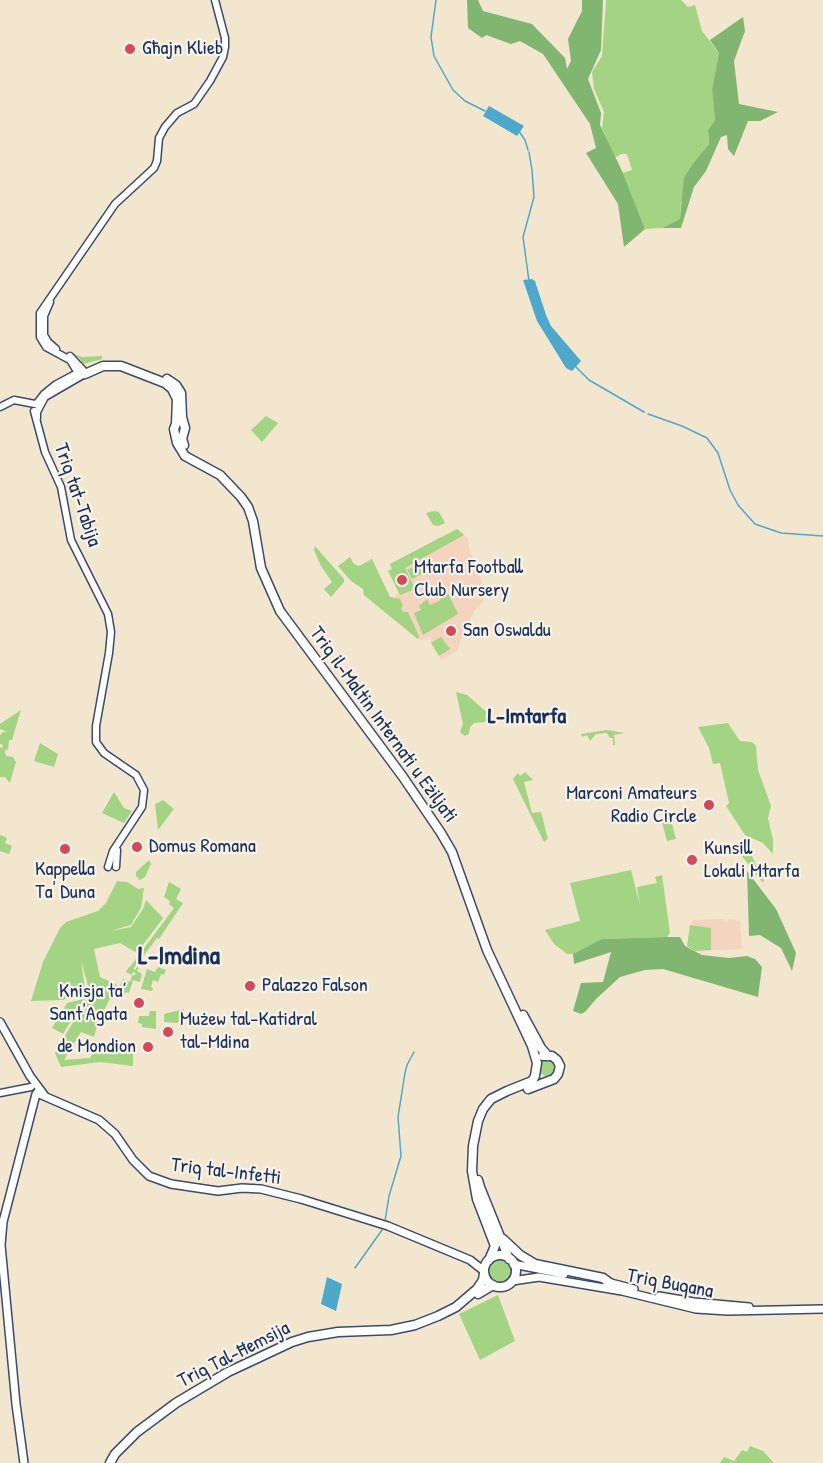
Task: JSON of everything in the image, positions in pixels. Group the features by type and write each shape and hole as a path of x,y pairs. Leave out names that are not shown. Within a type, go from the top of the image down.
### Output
{"highway":[{"name":"Triq il-Maltin Internati u Eżiljati","path":"81,373 98,363 121,360 171,380 177,392 183,443 187,450 227,476 251,505 264,567 283,608 406,775 445,832 490,947 512,995 541,1048 548,1056"},
{"name":"Triq il-Maltin Internati u Eżiljati","path":"180,428 177,443 185,456 220,475 244,502 253,521 261,568 280,611 403,777 452,852 488,950 532,1046 536,1067"},
{"path":"548,1056 557,1060 560,1069 556,1077 498,1100 487,1112 482,1123 477,1153 480,1187 515,1272 512,1281 503,1286 493,1285 487,1280 484,1272 495,1246 477,1199 472,1171 473,1146 483,1109 491,1099 507,1090 528,1084 533,1079 536,1067 541,1058 548,1056"},
{"path":"536,1067 540,1078 547,1080"},
{"path":"499,1234 510,1247 535,1264 603,1278 611,1284"},
{"path":"488,1260 501,1255 511,1261"},
{"name":"Triq Tal-Ħemsija","path":"110,1463 115,1454 136,1432 176,1403 228,1372 276,1349 308,1337 338,1332 391,1330 415,1325 456,1307 477,1289 483,1280 484,1272"},
{"name":"Triq Tal-Ħemsija","path":"115,1463 135,1440 172,1412 226,1379 263,1361 295,1347 324,1339 385,1335 416,1329 458,1311 482,1290 493,1285"}],"main road":[{"path":"0,406 14,400 36,408 44,394 55,385 81,373 72,356 54,348 48,342 44,335 44,316 57,288 114,204 154,168 157,161 159,138 165,127 177,113 194,104 223,57 225,38 215,0"},
{"name":"Triq tat-Tabija","path":"36,408 37,422 45,452 61,487 71,540 108,614 111,632 106,679 95,738 104,753 138,778 145,796 142,807 118,844 112,867"},
{"path":"0,1022 30,1076 34,1090 3,1222 1,1245 24,1463"},
{"path":"0,1093 34,1090"},
{"name":"Triq tal-Infetti","path":"34,1090 47,1098 99,1120 115,1134 133,1160 149,1176 171,1184 218,1191 242,1188 271,1191 388,1226 470,1260 484,1272"},
{"name":"Triq tal-Infetti","path":"470,1260 488,1260"},
{"name":"Triq Buqana","path":"511,1261 535,1269 593,1278 665,1298 771,1308 823,1307"},
{"name":"Triq Buqana","path":"512,1281 539,1277 622,1291 696,1309 728,1311 823,1307"},
{"path":"694,1302 702,1307 727,1309 728,1311"}],"shaded area":[{"path":"457,529 468,538 470,552 481,578 484,601 474,611 470,620 472,634 461,638 458,650 442,660 431,643 431,636 422,640 417,639 364,595 395,597 398,591 388,571 392,569 390,564"},
{"path":"692,920 740,921 742,949 695,951 687,946"}],"green space":[{"path":"467,0 478,0 483,11 532,24 565,58 567,69 571,61 568,39 582,11 582,0 603,0 601,50 588,79 601,113 600,125 623,173 645,229 624,247 618,204 586,153 596,148 590,124 543,54 520,41 511,44 486,35 482,38 468,28"},
{"path":"606,0 681,0 688,7 695,5 702,31 719,53 712,89 715,120 708,130 709,144 694,162 681,204 680,219 662,228 645,229 623,173 632,170 627,154 621,154 615,158 602,128 604,112 594,89 592,72 602,56"},
{"path":"743,17 745,31 734,61 739,104 778,112 760,121 748,121 734,156 728,149 727,135 721,137 706,171 694,187 681,228 662,228 680,219 684,178 709,144 708,130 715,120 712,89 719,53 710,40"},
{"path":"69,352 82,357 102,356 102,359 84,364"},
{"path":"266,416 278,423 262,442 251,430"},
{"path":"439,512 445,523 438,526 433,525 426,513"},
{"path":"457,529 464,535 405,568 415,589 400,595 388,571 392,569 390,564"},
{"path":"315,546 344,579 331,597 324,589 332,582 321,566 314,550"},
{"path":"350,557 354,564 359,566 372,559 390,597 400,599 403,605 401,609 403,612 408,612 419,636 418,639 364,595 363,589 351,581 338,566"},
{"path":"425,561 430,570 412,579 407,570"},
{"path":"446,589 458,614 423,635 414,613 421,610 419,606 427,599 430,605 441,600 438,593"},
{"path":"441,637 450,649 439,656 431,643"},
{"path":"456,692 467,695 489,714 489,719 485,722 474,723 470,727 469,734 465,736 460,732 463,724"},
{"path":"21,710 12,740 9,740 8,750 6,749 5,752 6,756 13,757 16,762 10,783 5,777 0,777 0,747 2,748 3,745 0,744 0,735 7,732 0,729 0,724"},
{"path":"728,723 740,741 752,742 756,746 758,770 771,806 768,818 773,840 773,854 763,843 745,835 726,806 729,803 720,763 713,764 709,748 698,727"},
{"path":"607,730 625,733 614,735 615,745 613,745 613,738 610,738 607,733 596,734 590,741 587,735 582,737 581,734"},
{"path":"40,743 58,754 54,767 34,761"},
{"path":"525,772 533,780 524,782 532,813 541,812 548,839 544,842 513,779 518,773 520,776"},
{"path":"114,792 124,808 132,811 124,823 102,813"},
{"path":"163,800 174,809 158,830 155,804"},
{"path":"670,816 676,839 667,841 661,818"},
{"path":"0,835 7,838 5,843 12,846 9,854 0,851"},
{"path":"738,846 748,848 764,881 762,882 741,855"},
{"path":"149,860 151,864 145,877 140,880 136,872"},
{"path":"631,870 640,905 637,887 657,883 655,877 662,875 670,933 667,937 603,939 573,954 567,954 554,944 545,930 580,921 570,883"},
{"path":"747,871 776,909 796,953 792,971 781,948 760,935 749,936"},
{"path":"117,881 127,882 138,889 144,888 141,908 131,925 110,931 131,927 146,900 163,918 137,953 120,943 94,949 100,977 117,985 98,1022 94,1037 81,1032 64,1060 90,1058 97,1047 133,1048 133,1066 100,1062 61,1067 55,1053 90,993 81,960 85,989 63,1000 31,1001 43,962 60,928 66,922 98,911 106,903"},
{"path":"169,882 181,889 176,899 183,903 159,939 157,938 141,959 141,964 137,963 133,969 139,968 137,971 142,974 140,982 133,980 129,993 117,991 123,979 130,982 132,975 126,972 129,967 174,908 164,897"},
{"path":"690,925 711,928 711,950 695,951 687,946"},
{"path":"680,937 685,946 702,955 729,958 747,956 755,959 762,967 758,997 663,969 645,970 620,977 585,1012 581,1014 573,1011 581,983 603,982 611,952 574,964 573,954 602,939"},
{"path":"158,967 166,970 164,975 161,974 158,982 153,980 152,991 141,989 147,969 155,972"},
{"path":"84,999 63,1034 52,1028 67,1003"},
{"path":"184,1009 185,1018 177,1023 164,1022 164,1014"},
{"path":"150,1011 156,1011 156,1029 142,1027 142,1024 138,1023 139,1016 149,1016"},
{"path":"544,1060 550,1060 555,1068 553,1074 544,1076 539,1071 539,1065"},
{"path":"501,1259 510,1262 513,1271 510,1280 501,1283 492,1280 489,1271 492,1262"},
{"path":"498,1295 515,1341 480,1360 459,1314"},
{"path":"750,1446 763,1451 774,1463 720,1463 724,1457 734,1461 742,1450 747,1452"}],"water":[{"path":"489,106 524,126 517,136 483,116"},
{"path":"523,280 535,281 551,326 581,361 572,371 566,368 537,321"},
{"path":"327,1277 342,1284 336,1311 321,1304"}],"waterway":[{"path":"436,0 431,37 434,56 453,90 465,101 485,111"},
{"path":"518,130 528,150"},
{"path":"529,152 534,197 523,237 529,281"},
{"path":"575,366 589,380 644,412"},
{"path":"648,414 707,438 718,453 730,490 738,505 755,524 781,533 823,536"},
{"path":"385,1221 389,1196 401,1156 398,1117 405,1073 414,1052"},
{"path":"355,1268 382,1230"}],"place":[{"name":"Għajn Klieb","path":"130,49"},
{"name":"Mtarfa Football Club Nursery","path":"402,580"},
{"name":"San Oswaldu","path":"451,631"},
{"name":"Marconi Amateurs Radio Circle","path":"709,805"},
{"name":"Domus Romana","path":"137,847"},
{"name":"Kappella Ta' Duna","path":"65,849"},
{"name":"Kunsill Lokali Mtarfa","path":"692,860"},
{"name":"Palazzo Falson","path":"250,986"},
{"name":"Knisja ta’ Sant'Agata","path":"139,1003"},
{"name":"Mużew tal-Katidral tal-Mdina","path":"168,1032"},
{"name":"de Mondion","path":"148,1047"}],"district":[{"name":"L-Imtarfa","path":"527,717"},
{"name":"L-Imdina","path":"179,957"}]}
